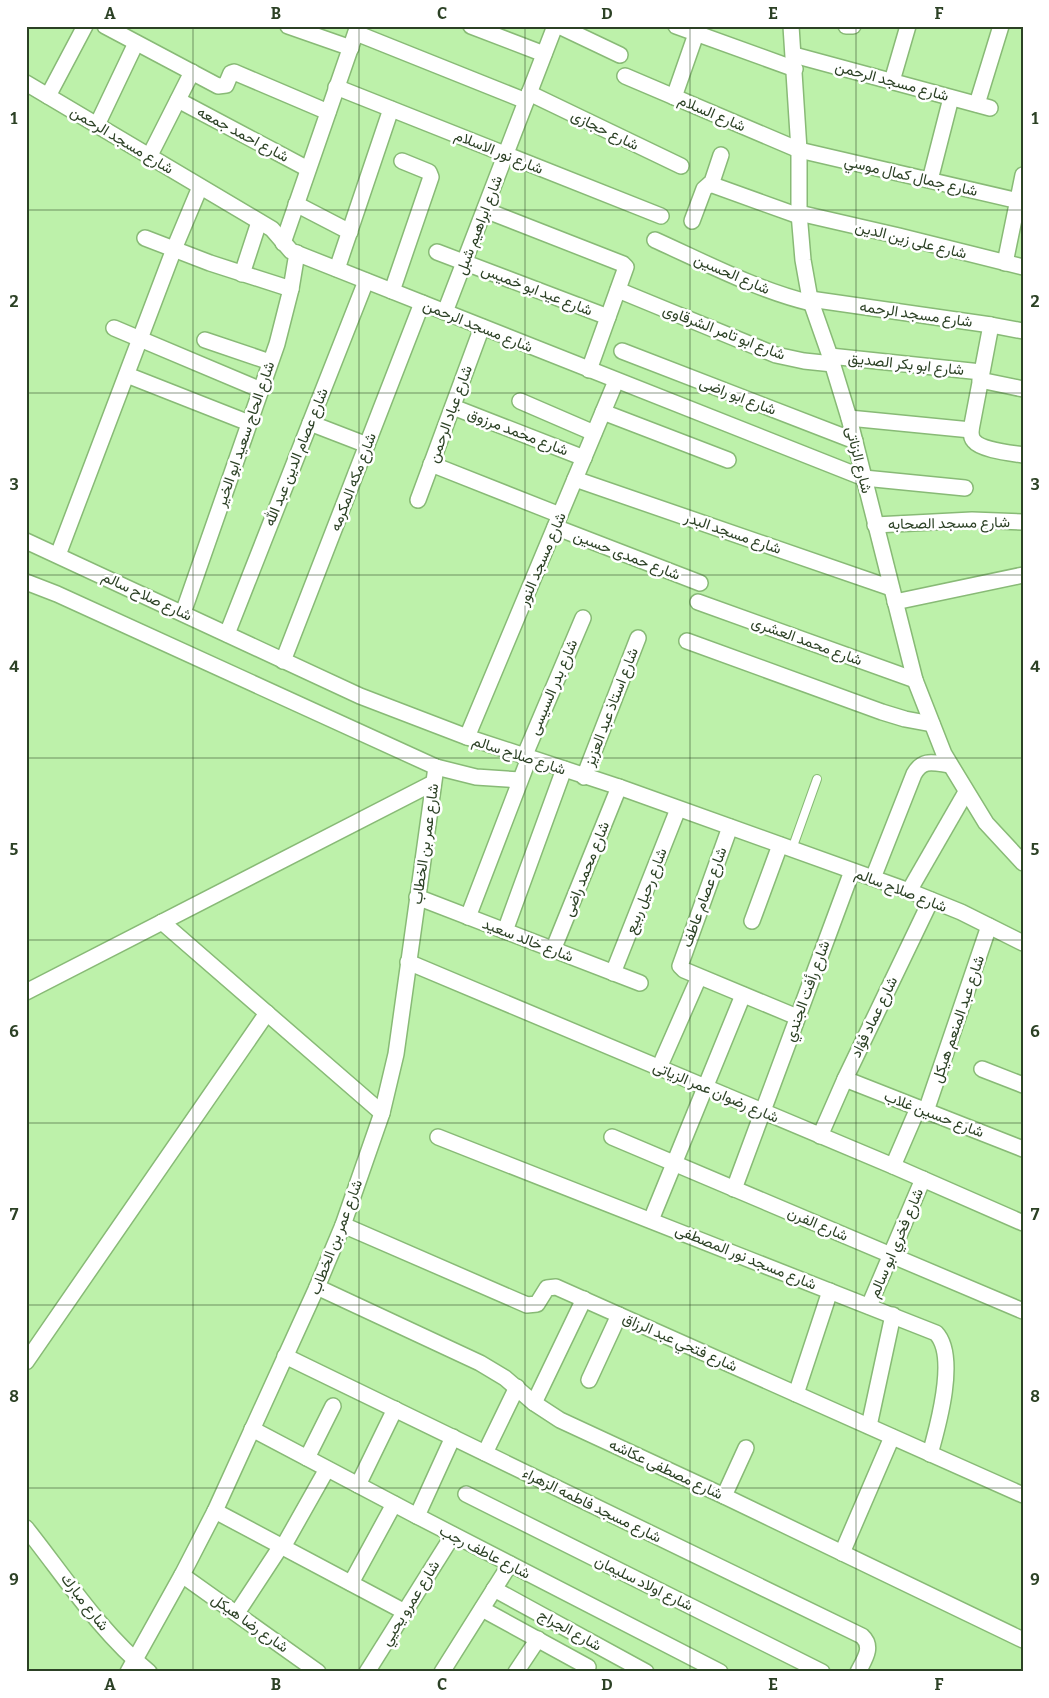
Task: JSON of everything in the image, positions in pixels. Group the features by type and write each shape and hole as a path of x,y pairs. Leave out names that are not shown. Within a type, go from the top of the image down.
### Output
{"street":[{"path":"48,96 85,26"},
{"path":"105,26 221,86 226,85 231,73 234,72 328,112"},
{"path":"288,26 350,48"},
{"path":"471,26 544,54"},
{"name":"شارع ابراهيم شبل","path":"446,312 554,26"},
{"path":"558,26 620,55"},
{"name":"شارع مسجد الرحمن","path":"676,26 696,34 794,62 892,81 983,106 1001,26"},
{"name":"شارع الزناتى","path":"792,26 799,150 799,215 803,260 810,301 832,360 849,418 915,680 944,754 966,792 986,823 1023,863"},
{"path":"846,26 853,26"},
{"path":"892,81 908,26"},
{"path":"282,243 357,30"},
{"name":"شارع حجازى","path":"357,30 528,97 681,166"},
{"path":"674,97 696,34"},
{"path":"97,125 136,43"},
{"path":"149,157 192,72"},
{"name":"شارع السلام","path":"625,76 799,150"},
{"name":"شارع مسجد الرحمن","path":"26,83 259,222 277,234 282,243 291,251 864,478 965,488"},
{"name":"شارع نور الاسلام","path":"336,88 661,216"},
{"path":"930,180 951,98"},
{"name":"شارع احمد جمعه","path":"178,100 308,169"},
{"path":"337,269 391,109"},
{"name":"شارع جمال كمال موسي","path":"799,150 1020,202"},
{"path":"692,221 704,189 714,178 722,155"},
{"path":"392,291 431,177 429,172 402,161"},
{"path":"1005,263 1020,202 1023,175"},
{"name":"شارع على زين الدين","path":"710,184 799,215 898,236 1023,267"},
{"path":"58,555 174,249 200,187"},
{"path":"296,204 350,232"},
{"path":"485,210 624,266 626,270 589,370"},
{"path":"242,274 259,222"},
{"path":"146,238 242,274 291,289"},
{"name":"شارع الحسين","path":"655,240 769,290 790,298 810,301"},
{"name":"شارع عيد ابو خميس","path":"437,252 608,317"},
{"name":"شارع الحاج سعيد ابو الخير","path":"183,613 286,314 296,253"},
{"name":"شارع عصام الدين عبد الله","path":"227,634 366,281"},
{"name":"شارع ابو تامر الشرقاوى","path":"618,290 776,354 804,361 832,360"},
{"name":"شارع مسجد الرحمه","path":"810,301 991,325 1023,332"},
{"name":"شارع مكه المكرمه","path":"283,661 422,303"},
{"path":"991,325 971,430 972,438 974,443 981,447 1023,456"},
{"name":"شارع عباد الرحمن","path":"418,500 482,327"},
{"path":"114,328 261,390"},
{"path":"205,340 270,362"},
{"name":"شارع ابو راضى","path":"622,351 855,441"},
{"name":"شارع ابو بكر الصديق","path":"832,360 981,376 1023,389"},
{"path":"127,375 249,423"},
{"name":"شارع مسجد النور","path":"467,738 616,380"},
{"path":"520,402 594,433"},
{"name":"شارع محمد مرزوق","path":"453,407 584,458"},
{"path":"603,412 728,460"},
{"path":"849,418 971,430"},
{"path":"310,423 367,445"},
{"name":"شارع حمدى حسين","path":"431,464 700,583"},
{"name":"شارع مسجد البدر","path":"575,478 893,595"},
{"name":"شارع مسجد الصحابه","path":"875,525 972,520 1023,522"},
{"name":"شارع صلاح سالم","path":"26,541 360,696 467,738 619,788 909,891 990,926 1023,943"},
{"path":"893,595 1023,575"},
{"path":"26,582 57,594 436,767 476,777 520,780"},
{"name":"شارع محمد العشرى","path":"698,602 915,680"},
{"name":"شارع بدر السيسى","path":"468,917 520,780 526,758 582,618"},
{"name":"شارع استاذ عبد العزيز","path":"584,777 638,638"},
{"path":"687,642 882,712 932,724"},
{"path":"873,878 918,766 925,763 950,764"},
{"name":"شارع عمر بن الخطاب","path":"132,1666 215,1510 317,1287 343,1225 382,1113 396,1054 436,767"},
{"path":"505,931 564,769"},
{"path":"26,992 433,783"},
{"name":"شارع محمد راضى","path":"553,950 619,788"},
{"path":"909,891 966,792"},
{"name":"شارع رحيل ربيع","path":"613,973 678,809"},
{"name":"شارع عصام عاطف","path":"700,977 681,968 680,964 730,827"},
{"path":"752,921 786,847"},
{"name":"شارع رأفت الجندي","path":"734,1189 852,871"},
{"name":"شارع خالد سعيد","path":"417,897 640,984"},
{"name":"شارع عماد فؤاد","path":"820,1136 845,1078 931,900"},
{"path":"162,922 382,1113"},
{"name":"شارع عبد المنعم هيكل","path":"893,1166 922,1110 990,926"},
{"name":"شارع رضوان عمر الزياتى","path":"408,962 924,1179 1023,1223"},
{"path":"659,1068 700,977 798,1017"},
{"path":"651,1220 743,995"},
{"path":"26,1362 267,1013"},
{"path":"982,1069 1023,1085"},
{"name":"شارع حسين غلاب","path":"845,1078 1023,1149"},
{"name":"شارع مسجد نور المصطفى","path":"438,1137 936,1333 944,1344 946,1363 943,1399 930,1454"},
{"name":"شارع الفرن","path":"612,1137 1023,1312"},
{"name":"شارع فخري ابو سالم","path":"869,1306 924,1179"},
{"name":"شارع فتحي عبد الرزاق","path":"343,1225 527,1305 537,1304 544,1291 553,1286 1023,1495"},
{"name":"شارع مصطفى عكاشه","path":"317,1287 480,1363 560,1420 724,1496 1023,1640"},
{"path":"796,1394 830,1291"},
{"path":"534,1403 584,1299"},
{"path":"589,1380 618,1315"},
{"path":"869,1426 892,1316"},
{"name":"شارع مسجد فاطمه الزهراء","path":"285,1356 862,1636 868,1648 858,1672"},
{"path":"485,1453 517,1388"},
{"path":"307,1458 333,1406"},
{"path":"358,1485 395,1409"},
{"name":"شارع عاطف رجب","path":"252,1430 720,1672"},
{"path":"417,1516 453,1437"},
{"path":"842,1553 892,1437"},
{"path":"724,1496 746,1448"},
{"path":"237,1613 282,1546 327,1469"},
{"name":"شارع اولاد سليمان","path":"466,1494 822,1672"},
{"path":"351,1583 394,1504"},
{"path":"215,1510 405,1612"},
{"name":"شارع مبارك","path":"26,1528 132,1666 149,1672"},
{"name":"شارع عمرو يحيي","path":"367,1672 453,1535"},
{"path":"442,1672 510,1564"},
{"name":"شارع رضا هيكل","path":"182,1575 318,1672"},
{"name":"شارع الجراج","path":"494,1589 646,1672"},
{"path":"482,1609 538,1639 586,1669 601,1646"},
{"path":"516,1672 538,1639"}],"lane":[{"path":"786,847 817,779"}]}
